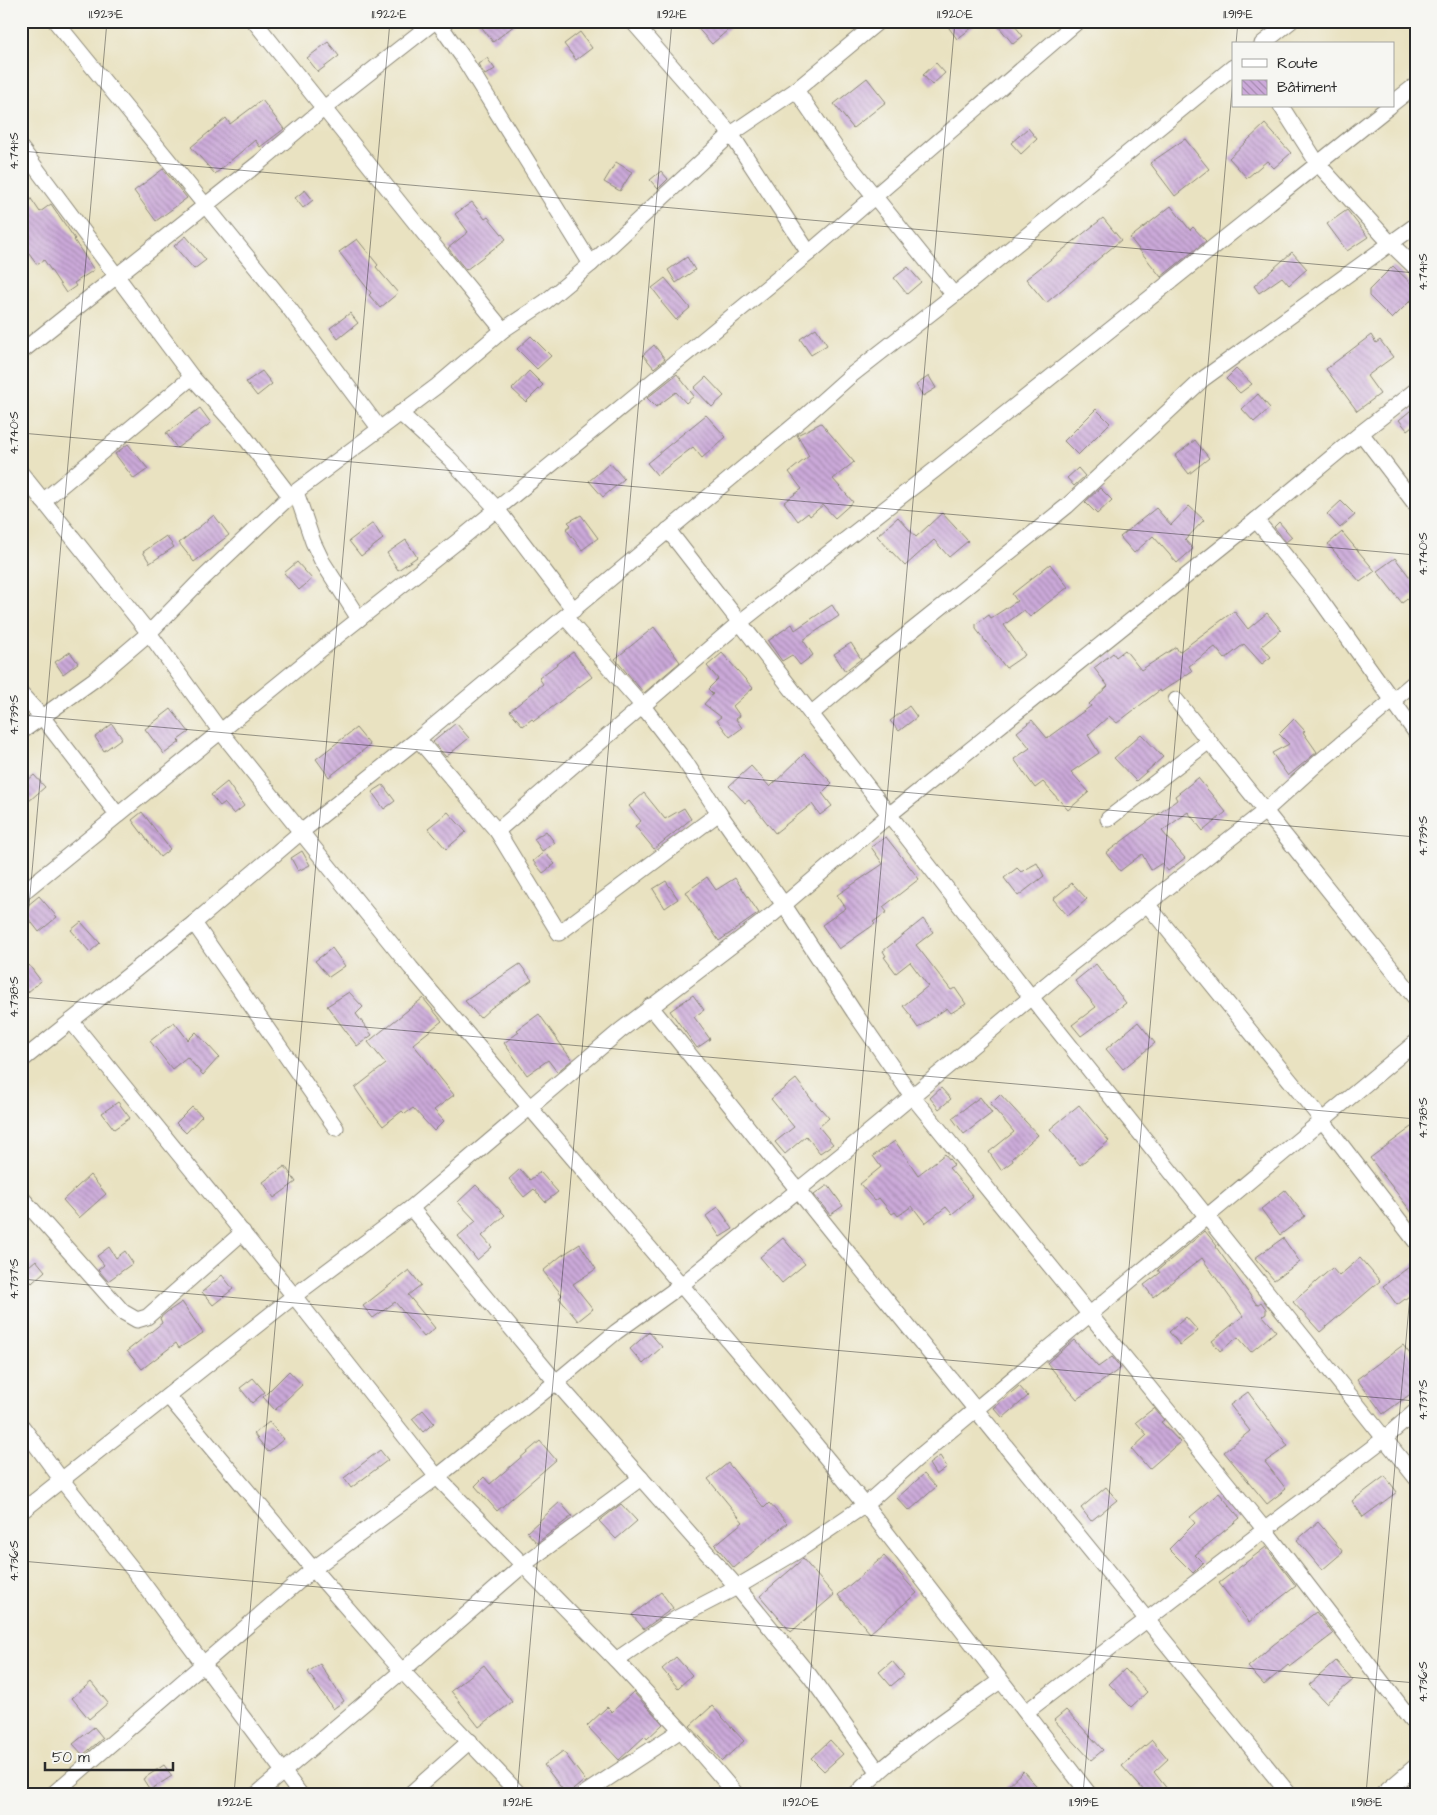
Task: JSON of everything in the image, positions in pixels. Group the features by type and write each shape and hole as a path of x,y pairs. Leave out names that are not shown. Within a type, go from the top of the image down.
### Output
{"street":[{"path":"55,21 289,308 379,428"},
{"path":"254,21 503,330"},
{"path":"22,350 66,318 204,204 260,162 323,109 436,21 462,56 591,264"},
{"path":"632,21 731,134 809,253"},
{"path":"21,732 95,680 149,633 197,584 293,494 437,386 503,330 546,302 591,264 731,134 796,90 879,21"},
{"path":"21,894 117,814 497,509 809,253 1078,21"},
{"path":"1265,42 1291,21"},
{"path":"21,1061 194,923 301,832 570,614 849,377 954,295 1232,68"},
{"path":"1394,103 1416,85"},
{"path":"796,90 838,151 954,295"},
{"path":"1282,108 1318,164 1391,244 1416,268"},
{"path":"497,831 739,623 944,463 1388,108"},
{"path":"21,148 192,377 293,494 312,542 359,619"},
{"path":"811,714 864,669 1067,506 1203,379 1416,225"},
{"path":"42,501 192,377"},
{"path":"21,1512 294,1296 411,1208 650,1006 711,963 784,905 889,815 1416,390"},
{"path":"400,413 450,459 497,509 570,614 684,760 912,1096 1265,1530 1416,1726"},
{"path":"1361,433 1416,504"},
{"path":"21,473 149,633 221,732 301,832 411,968 680,1286 774,1394 865,1505 1089,1794"},
{"path":"1256,520 1316,595 1416,733"},
{"path":"668,530 1031,997 1416,1478"},
{"path":"53,1794 313,1569 437,1477 616,1332 680,1286 1031,997 1265,811 1416,681"},
{"path":"21,694 43,718 117,814"},
{"path":"1176,700 1416,999"},
{"path":"418,739 497,831 559,933 719,813"},
{"path":"1108,819 1209,741"},
{"path":"1147,904 1322,1120 1416,1242"},
{"path":"194,923 336,1128"},
{"path":"650,1006 729,1102 796,1190 1289,1794"},
{"path":"71,1021 243,1232 437,1477 616,1660 681,1730 736,1794"},
{"path":"616,1660 677,1618 738,1587 796,1552 865,1505 920,1456 1416,1042"},
{"path":"21,1197 124,1312 137,1320 147,1317 243,1232"},
{"path":"411,1208 556,1382 738,1587 810,1676 878,1771"},
{"path":"168,1396 313,1569 402,1671 519,1794"},
{"path":"1026,1712 1265,1530 1416,1411"},
{"path":"21,1425 134,1571 300,1794"},
{"path":"257,1794 523,1565 641,1478"},
{"path":"856,1794 878,1771 932,1729 1000,1681"},
{"path":"584,1794 681,1730"},
{"path":"410,1794 470,1741"},
{"path":"1383,1794 1416,1766"}],"building":[{"path":"477,21 520,21 493,42"},
{"path":"691,21 738,21 712,44"},
{"path":"944,21 981,21 957,39"},
{"path":"994,21 1011,21 1023,36 1013,44"},
{"path":"580,32 592,48 576,60 564,44"},
{"path":"328,42 339,56 318,72 307,58"},
{"path":"487,58 495,69 485,75 478,64"},
{"path":"936,63 945,73 932,85 923,75"},
{"path":"867,78 886,102 853,128 834,104"},
{"path":"262,100 284,129 260,147 255,140 215,174 191,147 226,118 230,124"},
{"path":"1265,124 1291,153 1274,168 1267,161 1247,178 1229,158"},
{"path":"1028,128 1037,139 1021,154 1011,143"},
{"path":"1185,139 1209,169 1175,196 1150,163"},
{"path":"616,162 632,172 620,191 604,182"},
{"path":"163,169 187,198 156,221 134,191"},
{"path":"661,171 668,179 658,189 650,180"},
{"path":"21,184 40,212 51,204 94,270 74,283 76,286 66,293 44,260 37,265 21,243"},
{"path":"305,190 313,200 303,208 295,198"},
{"path":"472,202 485,219 488,217 506,239 466,270 448,248 468,232 455,214"},
{"path":"1171,206 1190,230 1193,227 1206,241 1161,277 1130,238"},
{"path":"1347,210 1368,237 1347,251 1327,224"},
{"path":"1103,218 1121,240 1046,303 1026,279"},
{"path":"186,236 206,260 194,269 174,246"},
{"path":"357,239 378,265 376,267 398,293 380,308 369,295 371,293 339,252"},
{"path":"1292,252 1307,269 1289,285 1282,277 1259,293 1254,286"},
{"path":"687,257 695,270 676,283 668,270"},
{"path":"1393,266 1416,288 1416,295 1392,319 1369,296 1369,290"},
{"path":"908,267 921,282 907,294 894,278"},
{"path":"665,278 690,308 676,320 652,288"},
{"path":"350,313 358,323 338,339 330,328"},
{"path":"816,328 827,345 811,355 800,339"},
{"path":"1371,335 1376,343 1380,340 1393,357 1367,376 1380,394 1357,411 1326,369"},
{"path":"531,336 551,356 537,369 517,349"},
{"path":"654,345 665,359 654,368 643,355"},
{"path":"1236,369 1252,384 1240,393 1226,379"},
{"path":"262,371 272,384 257,396 246,382"},
{"path":"529,371 543,385 526,402 512,389"},
{"path":"677,374 694,396 686,403 676,392 656,407 647,398"},
{"path":"929,376 936,388 923,396 916,385"},
{"path":"706,377 724,396 712,407 694,388"},
{"path":"1258,394 1270,408 1254,422 1242,409"},
{"path":"1416,406 1416,423 1407,430 1399,420"},
{"path":"200,408 211,423 177,448 166,433"},
{"path":"1096,409 1110,423 1078,455 1064,441"},
{"path":"706,415 726,437 702,458 693,447 657,475 647,463"},
{"path":"821,423 854,462 833,479 853,502 835,518 823,505 810,516 808,513 798,521 784,502 802,489 789,472 809,456 797,435"},
{"path":"1195,440 1209,458 1189,474 1175,456"},
{"path":"128,444 148,469 134,479 115,454"},
{"path":"610,463 624,479 603,497 589,481"},
{"path":"1078,468 1085,476 1074,486 1067,478"},
{"path":"1100,488 1112,500 1097,514 1085,502"},
{"path":"1341,501 1355,515 1340,528 1327,514"},
{"path":"1189,506 1204,520 1185,540 1193,549 1177,563 1153,536 1134,553 1120,537 1156,508 1171,525"},
{"path":"942,513 968,541 949,557 934,540 905,566 877,536 898,517 916,537"},
{"path":"214,515 229,535 194,562 179,543"},
{"path":"581,515 598,538 582,550 566,529 571,525 568,522"},
{"path":"1279,522 1292,537 1286,542 1274,527"},
{"path":"373,523 383,539 361,556 349,541"},
{"path":"1342,532 1375,571 1360,582 1328,544"},
{"path":"166,536 174,547 150,563 143,552"},
{"path":"406,540 417,557 398,570 387,553"},
{"path":"1395,558 1416,585 1416,592 1402,603 1377,571"},
{"path":"297,562 312,579 299,590 284,573"},
{"path":"1050,564 1068,587 1030,617 1024,610 1004,625 1025,655 1006,668 976,629 976,624 989,615 991,618 1017,601 1012,594"},
{"path":"832,605 839,616 803,640 813,655 800,665 792,655 782,661 768,641 792,624 795,630"},
{"path":"1234,611 1248,629 1267,613 1281,630 1262,646 1271,657 1262,664 1244,644 1225,659 1215,647 1189,666 1192,671 1161,692 1160,690 1117,723 1109,716 1088,735 1099,753 1071,772 1089,792 1068,810 1043,782 1035,788 1014,759 1030,748 1017,732 1032,720 1047,738 1091,706 1089,704 1108,686 1094,668 1113,653 1116,657 1125,650 1141,670 1176,647 1179,652"},
{"path":"654,627 680,662 644,693 615,659"},
{"path":"851,643 861,659 845,671 834,654"},
{"path":"70,652 78,663 63,674 55,662"},
{"path":"573,652 592,677 534,721 532,719 523,726 510,711 543,684 539,678"},
{"path":"722,653 753,688 733,706 740,716 736,719 742,728 730,737 717,720 721,717 704,704 713,694 708,689 718,679 707,666"},
{"path":"909,706 917,717 899,731 890,721"},
{"path":"171,709 189,732 178,740 180,742 164,754 145,729"},
{"path":"1294,719 1305,731 1303,732 1317,752 1288,776 1272,753 1289,744 1279,734"},
{"path":"456,723 469,738 446,757 433,742"},
{"path":"112,724 122,738 104,751 95,737"},
{"path":"356,728 370,745 329,777 316,759"},
{"path":"1141,734 1163,757 1136,781 1114,758"},
{"path":"804,754 832,783 822,793 832,806 820,815 812,804 775,833 749,800 745,803 729,786 751,766 770,787"},
{"path":"34,775 45,787 21,808 21,786"},
{"path":"1198,778 1226,812 1203,831 1188,812 1162,831 1185,858 1168,871 1162,863 1151,870 1142,854 1120,871 1106,853 1177,800 1175,796"},
{"path":"227,782 244,806 234,814 224,803 220,806 211,795"},
{"path":"383,785 395,801 384,809 372,792"},
{"path":"644,793 665,819 684,808 691,819 654,849 635,826 641,821 629,806"},
{"path":"142,812 170,849 160,857 132,820"},
{"path":"448,812 466,832 446,849 428,828"},
{"path":"546,831 555,843 542,851 534,839"},
{"path":"886,837 919,879 883,907 887,912 873,922 875,924 839,949 822,925 846,908 837,895 883,864 871,847"},
{"path":"302,851 310,865 298,871 291,858"},
{"path":"544,852 555,864 543,873 533,861"},
{"path":"1037,863 1044,876 1018,896 1004,878 1017,868 1021,872"},
{"path":"707,877 716,890 735,878 759,913 719,941 686,892"},
{"path":"666,881 678,899 665,908 653,889"},
{"path":"1072,883 1087,899 1068,916 1053,899"},
{"path":"39,896 57,917 39,932 22,910"},
{"path":"923,919 933,932 916,945 951,990 955,988 966,1004 951,1013 947,1008 918,1028 903,1006 928,986 910,962 896,973 884,957 886,956 883,951"},
{"path":"81,922 100,943 90,952 71,930"},
{"path":"332,948 345,966 329,977 315,961"},
{"path":"520,964 532,980 491,1008 480,1018 465,1001"},
{"path":"1096,964 1126,1003 1081,1036 1072,1025 1096,1007 1075,981"},
{"path":"29,965 41,981 21,998 21,972"},
{"path":"349,992 363,1007 356,1014 372,1035 357,1046 327,1006"},
{"path":"693,995 704,1010 694,1017 710,1039 697,1048 670,1011"},
{"path":"423,998 442,1021 413,1044 454,1095 434,1110 444,1121 434,1131 413,1108 405,1114 402,1111 383,1126 355,1088 386,1064 368,1042"},
{"path":"539,1014 572,1060 557,1072 548,1060 527,1075 504,1043 519,1032 517,1030"},
{"path":"174,1022 188,1040 196,1032 219,1057 203,1075 187,1057 172,1069 150,1041"},
{"path":"1138,1022 1155,1043 1123,1069 1106,1049"},
{"path":"796,1079 829,1118 819,1127 833,1144 820,1153 806,1136 785,1154 775,1142 794,1127 771,1099"},
{"path":"941,1088 951,1099 939,1109 930,1098"},
{"path":"1000,1094 1038,1135 1012,1158 1013,1161 1001,1170 989,1152 1014,1132 990,1104"},
{"path":"980,1097 992,1113 964,1134 952,1118"},
{"path":"118,1102 130,1118 114,1129 102,1113"},
{"path":"1079,1105 1109,1141 1080,1165 1050,1129"},
{"path":"192,1107 202,1116 186,1133 176,1123"},
{"path":"1416,1124 1416,1218 1370,1158"},
{"path":"895,1141 918,1175 945,1154 954,1165 949,1168 973,1196 952,1214 946,1207 925,1223 912,1206 898,1216 895,1212 892,1214 879,1198 875,1201 860,1184 881,1167 873,1156"},
{"path":"285,1166 296,1182 274,1198 263,1182"},
{"path":"520,1169 530,1180 540,1172 558,1192 545,1202 534,1189 524,1197 509,1179"},
{"path":"90,1175 106,1194 79,1218 63,1200"},
{"path":"476,1185 505,1215 482,1236 492,1247 477,1260 458,1236 476,1221 458,1202"},
{"path":"828,1185 843,1206 830,1215 814,1195"},
{"path":"1285,1190 1305,1216 1280,1235 1261,1209"},
{"path":"718,1207 733,1229 720,1237 706,1216"},
{"path":"1205,1231 1257,1305 1261,1302 1266,1309 1266,1314 1263,1316 1276,1331 1251,1352 1238,1337 1220,1351 1212,1341 1243,1316 1202,1258 1153,1297 1144,1285 1160,1273 1158,1270"},
{"path":"783,1238 805,1264 782,1283 760,1257"},
{"path":"1283,1238 1300,1262 1274,1280 1255,1258"},
{"path":"580,1244 596,1269 573,1284 593,1309 578,1321 559,1298 562,1295 543,1271 561,1256"},
{"path":"109,1247 116,1258 125,1251 133,1263 108,1281 98,1270 104,1265 97,1256"},
{"path":"1360,1258 1380,1281 1320,1332 1293,1302 1332,1268 1339,1276"},
{"path":"36,1260 45,1271 32,1283 22,1272"},
{"path":"1416,1262 1416,1291 1397,1305 1383,1286"},
{"path":"409,1270 421,1285 408,1295 435,1328 424,1337 395,1302 373,1318 363,1306"},
{"path":"222,1275 233,1289 213,1305 202,1292"},
{"path":"182,1302 203,1333 179,1348 176,1343 142,1369 127,1351 162,1323 160,1318"},
{"path":"1186,1317 1198,1331 1180,1345 1169,1332"},
{"path":"649,1332 662,1347 643,1364 630,1349"},
{"path":"1074,1340 1098,1367 1112,1357 1121,1368 1077,1399 1047,1363"},
{"path":"1403,1345 1416,1362 1416,1390 1383,1414 1357,1379"},
{"path":"289,1371 302,1385 275,1410 263,1397"},
{"path":"253,1378 265,1392 252,1403 240,1388"},
{"path":"1019,1386 1028,1396 1003,1418 994,1408"},
{"path":"1248,1392 1288,1446 1265,1462 1286,1489 1267,1504 1224,1452 1250,1431 1230,1405"},
{"path":"1154,1408 1164,1420 1161,1422 1180,1442 1149,1469 1132,1449 1147,1435 1136,1422"},
{"path":"423,1410 434,1423 423,1432 412,1419"},
{"path":"269,1422 284,1439 268,1452 254,1434"},
{"path":"540,1441 556,1460 497,1511 475,1486 484,1477 490,1484"},
{"path":"380,1450 388,1460 351,1488 344,1478"},
{"path":"940,1456 947,1467 936,1475 929,1464"},
{"path":"728,1463 764,1508 769,1503 787,1523 734,1568 715,1545 743,1522 708,1479"},
{"path":"924,1474 936,1487 909,1511 897,1498"},
{"path":"1385,1476 1397,1492 1363,1517 1352,1501"},
{"path":"1106,1487 1117,1500 1091,1521 1081,1508"},
{"path":"1219,1493 1240,1518 1195,1555 1203,1563 1193,1573 1169,1549 1195,1523 1190,1517"},
{"path":"560,1502 572,1516 537,1543 527,1532"},
{"path":"621,1504 637,1521 616,1539 599,1521"},
{"path":"1318,1522 1343,1552 1322,1570 1297,1540"},
{"path":"1266,1547 1296,1586 1249,1622 1219,1583"},
{"path":"884,1556 917,1593 870,1633 838,1595"},
{"path":"803,1559 834,1595 791,1632 760,1596"},
{"path":"661,1592 673,1608 644,1629 632,1615"},
{"path":"1316,1612 1333,1634 1290,1667 1288,1665 1264,1685 1248,1667"},
{"path":"676,1657 692,1675 678,1688 662,1669"},
{"path":"892,1661 904,1675 891,1686 879,1672"},
{"path":"1336,1661 1353,1680 1326,1703 1309,1685"},
{"path":"320,1664 344,1701 333,1709 308,1672"},
{"path":"484,1665 512,1702 479,1727 451,1691"},
{"path":"1125,1669 1147,1692 1131,1707 1109,1684"},
{"path":"91,1682 108,1703 89,1719 72,1698"},
{"path":"633,1692 663,1724 647,1739 645,1736 619,1760 587,1726 607,1707 612,1712"},
{"path":"712,1706 744,1741 722,1761 690,1726"},
{"path":"1066,1710 1103,1750 1091,1760 1054,1720"},
{"path":"94,1727 103,1738 83,1755 73,1744"},
{"path":"830,1740 843,1754 824,1771 811,1758"},
{"path":"1152,1740 1168,1759 1154,1772 1171,1794 1147,1794 1122,1766"},
{"path":"563,1751 585,1780 568,1794 566,1794 544,1765"},
{"path":"164,1765 172,1776 150,1790 143,1779"},
{"path":"1023,1771 1044,1794 999,1794"}]}
